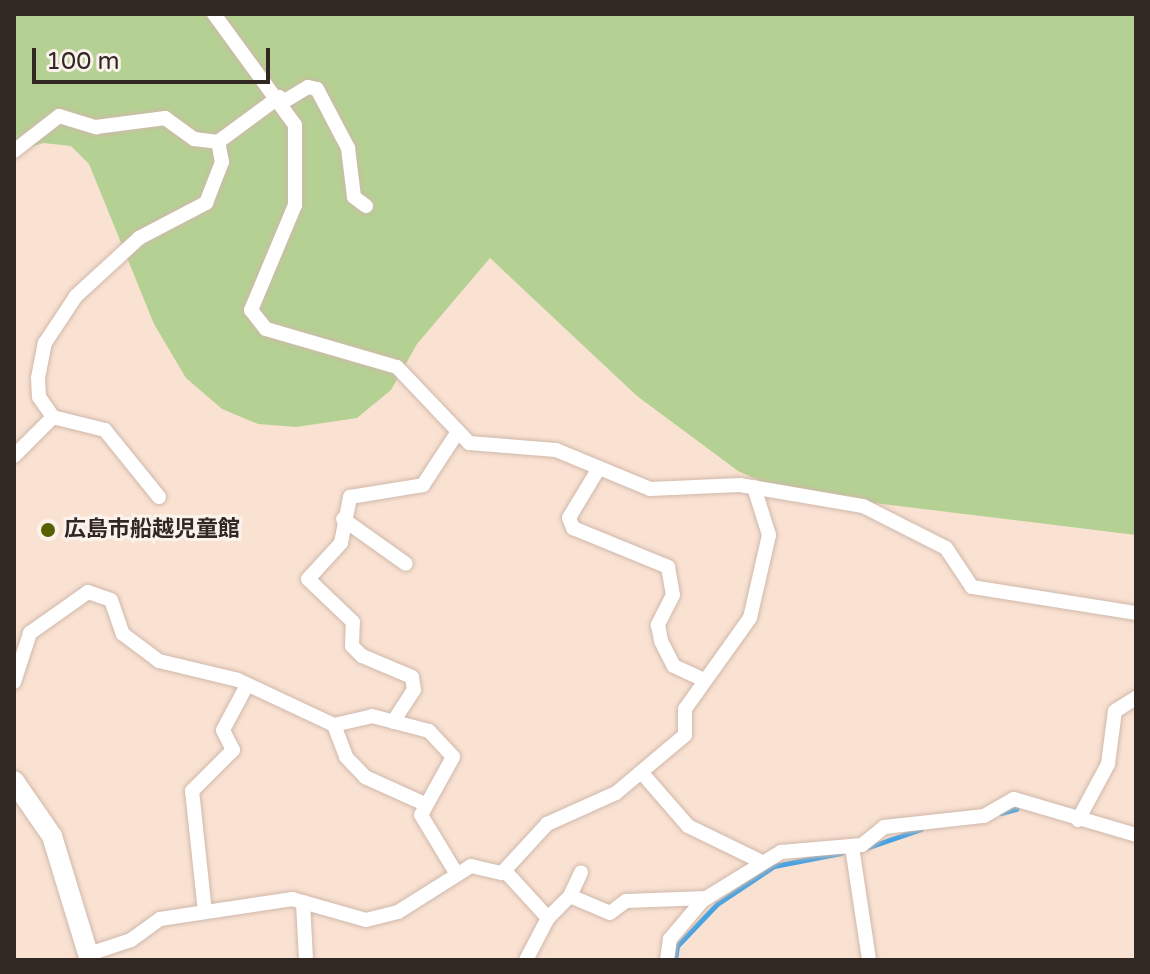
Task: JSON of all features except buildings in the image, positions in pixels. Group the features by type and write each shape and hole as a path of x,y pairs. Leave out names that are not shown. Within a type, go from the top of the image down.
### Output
{"main road":[{"path":"14,781 52,836 83,958"}],"street":[{"path":"214,14 281,100 295,125 296,195 251,310 256,322 397,367 469,443 556,450 650,489 754,487 863,506 911,526 946,548 980,590 1136,613"},
{"path":"14,151 59,116 96,127 165,118 194,139 218,142 281,100 308,87 317,89 348,148 354,197 366,206"},
{"path":"159,497 105,430 53,417 39,397 45,343 76,296 126,248 206,203 222,162 218,142"},
{"path":"14,456 53,417"},
{"path":"393,722 414,690 412,677 362,656 352,646 353,622 307,585 317,564 341,543 343,519 350,497 423,485 457,433"},
{"path":"599,468 569,518 573,528 668,567 673,595 658,625 661,641 674,666 702,679"},
{"path":"83,958 131,940 160,919 303,902 366,920 398,912 471,866 494,875 505,871 547,824 616,793 685,735 681,719 702,679 750,618 769,535 754,487"},
{"path":"343,519 406,564"},
{"path":"14,682 30,633 88,592 111,600 123,634 159,661 247,685 334,725 372,716 429,731 450,749 451,764 421,815 456,873"},
{"path":"205,912 192,791 233,750 223,730 247,685"},
{"path":"1078,820 1108,764 1115,711 1136,698"},
{"path":"334,725 346,757 365,777 425,804"},
{"path":"642,773 688,826 760,861"},
{"path":"667,960 670,939 707,898 760,861 781,852 852,847 884,827 984,816 1014,799 1136,835"},
{"path":"852,847 869,960"},
{"path":"505,871 548,918"},
{"path":"528,960 548,918 570,896 581,872"},
{"path":"570,896 610,913 626,901 707,898"},
{"path":"303,902 306,960"}],"green space":[{"path":"14,14 1136,14 1136,535 784,492 738,471 637,396 490,258 417,344 391,390 357,418 296,427 258,424 222,409 186,378 154,324 89,164 71,146 43,143 14,153"}],"waterway":[{"path":"1001,813 1016,809"},
{"path":"863,849 921,829"},
{"path":"675,960 677,946 717,904 774,866 841,853"}],"place":[{"name":"広島市船越児童館","path":"48,530"}]}
